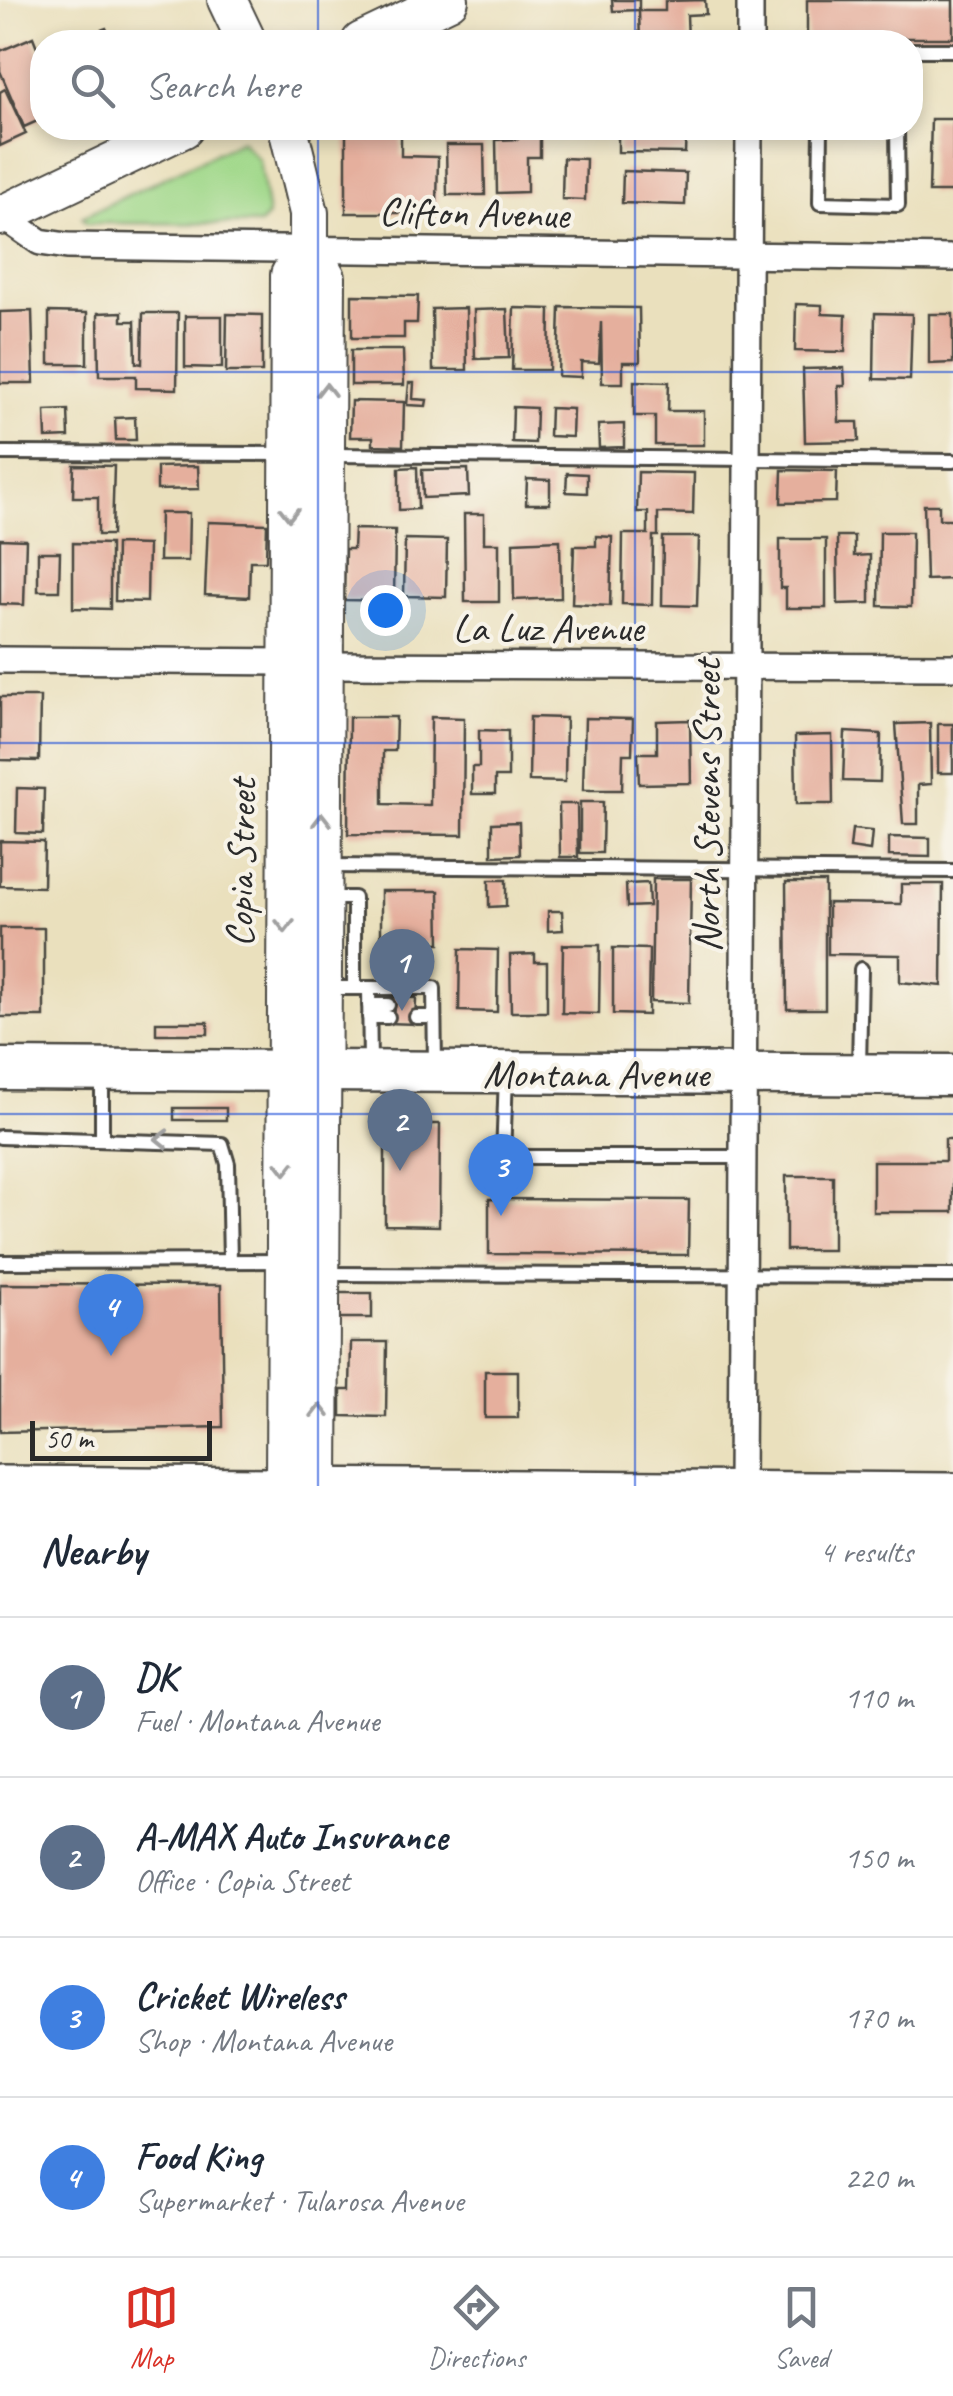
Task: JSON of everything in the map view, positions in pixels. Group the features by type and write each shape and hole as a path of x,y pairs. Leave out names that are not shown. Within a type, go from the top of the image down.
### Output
{"main road":[{"path":"226,0 241,30"},
{"path":"386,30 449,0"},
{"path":"1,216 159,140"},
{"name":"Copia Street","path":"291,140 309,213 309,247 290,275 307,455 302,1483"},
{"name":"Copia Street","path":"302,1071 348,988 322,882 306,664"},
{"name":"Montana Avenue","path":"0,1069 953,1076"}],"street":[{"path":"750,0 750,30"},
{"name":"North Stevens Street","path":"740,1485 749,140"},
{"name":"Clifton Avenue","path":"1,216 40,242 67,246 953,258"},
{"name":"La Luz Avenue","path":"0,660 953,667"},
{"path":"0,1479 953,1486"}],"lane":[{"path":"923,50 953,50"},
{"path":"820,140 820,203 898,204 898,140"},
{"path":"0,453 953,461"},
{"path":"322,882 744,869 953,871"},
{"path":"859,1076 861,969"},
{"path":"348,988 369,1011 370,1072"},
{"path":"348,988 434,988 435,1072"},
{"path":"369,1011 388,1011"},
{"path":"416,1011 434,1011"},
{"path":"102,1069 102,1138"},
{"path":"506,1072 503,1157 743,1157"},
{"path":"0,1136 222,1144 228,1164 230,1260"},
{"path":"0,1262 230,1260 302,1268 953,1276"}],"green space":[{"path":"241,141 259,160 268,216 260,224 86,223 82,217"}],"building":[{"path":"612,0 639,0 639,10 613,11"},
{"path":"705,0 706,14 687,15 688,30 640,30 639,11 665,11 665,1"},
{"path":"807,0 953,0 953,38 923,38 923,30 807,30"},
{"path":"30,38 30,124 24,127 0,71 0,51"},
{"path":"5,89 26,134 0,146 0,92"},
{"path":"931,119 953,119 953,192 929,192"},
{"path":"346,140 401,140 401,156 438,157 437,205 401,204 401,213 346,213"},
{"path":"496,140 540,140 540,157 527,157 527,192 497,193"},
{"path":"618,140 686,140 685,153 618,152"},
{"path":"446,145 484,145 485,195 447,195"},
{"path":"563,158 586,159 585,200 562,199"},
{"path":"623,171 686,173 685,205 622,203"},
{"path":"352,295 418,296 417,323 404,323 404,338 352,338"},
{"path":"796,304 822,305 822,314 846,315 845,352 795,351"},
{"path":"560,307 639,308 640,362 623,362 623,383 602,383 601,322 599,363 581,362 581,377 558,376"},
{"path":"466,308 467,370 433,370 432,309"},
{"path":"514,308 550,309 549,370 512,370"},
{"path":"507,309 509,358 475,359 474,310"},
{"path":"32,311 34,383 0,383 0,312"},
{"path":"49,312 87,313 87,364 49,364"},
{"path":"122,312 122,321 135,321 136,363 142,364 143,313 178,313 177,389 136,388 136,376 99,376 98,313"},
{"path":"875,313 912,314 910,380 874,379"},
{"path":"227,314 262,315 262,372 226,372"},
{"path":"929,314 953,314 953,363 929,364"},
{"path":"185,316 222,316 222,368 185,367"},
{"path":"351,350 403,350 404,385 351,385"},
{"path":"844,368 845,386 838,386 839,422 858,422 859,441 805,442 803,369"},
{"path":"634,381 669,382 668,411 704,411 704,445 655,445 655,416 634,416"},
{"path":"409,383 414,383 413,399 427,400 426,406 407,405"},
{"path":"351,401 404,402 403,446 373,445 373,437 350,437"},
{"path":"513,407 536,408 535,443 512,442"},
{"path":"550,408 573,409 572,437 549,436"},
{"path":"68,410 69,437 46,438 45,411"},
{"path":"135,417 136,440 116,440 115,418"},
{"path":"624,424 624,447 599,448 598,425"},
{"path":"74,465 114,466 112,535 98,535 98,497 73,497"},
{"path":"198,466 199,489 157,490 157,467"},
{"path":"417,467 418,509 399,510 399,468"},
{"path":"468,469 469,496 423,498 422,470"},
{"path":"782,470 837,471 836,502 781,503"},
{"path":"638,472 694,473 693,514 658,513 658,536 653,536 652,605 622,604 623,534 648,534 648,512 637,512"},
{"path":"567,473 587,474 587,493 566,492"},
{"path":"527,479 550,480 550,504 526,504"},
{"path":"924,505 939,505 939,519 953,519 953,579 926,580"},
{"path":"160,513 189,513 188,561 159,561"},
{"path":"464,514 484,514 484,543 499,543 499,602 465,602"},
{"path":"208,522 267,524 266,561 250,561 249,597 205,595"},
{"path":"354,529 395,530 394,601 344,600 345,549 353,549"},
{"path":"880,532 912,532 911,607 879,606"},
{"path":"596,536 612,537 610,606 572,604 574,546 596,546"},
{"path":"837,536 854,536 854,556 870,555 870,603 838,604"},
{"path":"663,537 699,537 697,606 662,605"},
{"path":"0,539 26,540 24,605 0,604"},
{"path":"405,539 447,540 446,597 404,596"},
{"path":"780,539 826,539 826,608 786,608 786,588 780,588"},
{"path":"560,540 561,598 514,600 513,542"},
{"path":"73,543 110,544 110,609 73,608"},
{"path":"116,544 148,545 147,602 115,601"},
{"path":"38,552 60,552 59,591 38,591"},
{"path":"0,697 40,697 39,761 0,760"},
{"path":"349,717 396,717 395,751 383,751 383,804 430,805 431,717 464,718 463,835 348,834"},
{"path":"530,717 566,718 565,782 529,781"},
{"path":"585,718 633,719 632,754 623,754 622,790 583,790"},
{"path":"690,720 691,783 639,784 638,753 657,753 657,721"},
{"path":"930,723 931,784 918,785 918,824 903,824 896,724"},
{"path":"938,724 953,724 953,773 938,773"},
{"path":"479,730 508,731 508,777 495,777 495,794 472,794 472,767 479,767"},
{"path":"845,732 881,734 880,782 843,781"},
{"path":"832,735 833,804 796,804 795,736"},
{"path":"17,788 44,789 43,834 16,833"},
{"path":"580,802 603,802 602,853 580,853"},
{"path":"559,804 577,804 578,857 560,857"},
{"path":"519,822 520,855 492,856 492,823"},
{"path":"852,829 872,831 870,851 850,848"},
{"path":"889,837 930,838 930,857 889,856"},
{"path":"0,841 44,842 43,887 0,886"},
{"path":"653,879 691,879 689,1003 651,1002"},
{"path":"489,880 506,880 506,906 489,907"},
{"path":"786,882 825,882 825,1009 787,1009"},
{"path":"648,883 649,906 627,907 626,884"},
{"path":"901,884 943,884 942,986 900,982 900,955 828,954 828,903 901,904"},
{"path":"381,891 439,891 440,943 381,943"},
{"path":"548,911 562,911 563,930 548,931"},
{"path":"0,928 44,928 44,1017 0,1017"},
{"path":"563,945 600,945 599,1014 562,1013"},
{"path":"613,948 649,949 648,1015 613,1014"},
{"path":"460,949 498,950 497,1012 459,1011"},
{"path":"535,954 535,962 547,962 547,1012 511,1012 510,955"},
{"path":"389,997 416,998 415,1024 388,1023"},
{"path":"156,1022 208,1022 208,1034 156,1034"},
{"path":"174,1108 226,1108 226,1120 174,1120"},
{"path":"385,1124 440,1124 439,1226 385,1225"},
{"path":"945,1139 953,1139 953,1212 873,1212 873,1161 945,1161"},
{"path":"786,1176 833,1176 833,1250 786,1250"},
{"path":"489,1199 689,1200 688,1255 489,1254"},
{"path":"0,1284 221,1285 223,1427 0,1432"},
{"path":"339,1293 372,1293 372,1318 339,1318"},
{"path":"351,1342 387,1342 386,1417 341,1416 341,1390 350,1390"},
{"path":"485,1371 518,1371 518,1418 485,1418"}],"place":[{"name":"DK","path":"402,1011"},
{"name":"A-MAX Auto Insurance","path":"400,1171"},
{"name":"Cricket Wireless","path":"501,1216"},
{"name":"Food King","path":"111,1356"}]}
